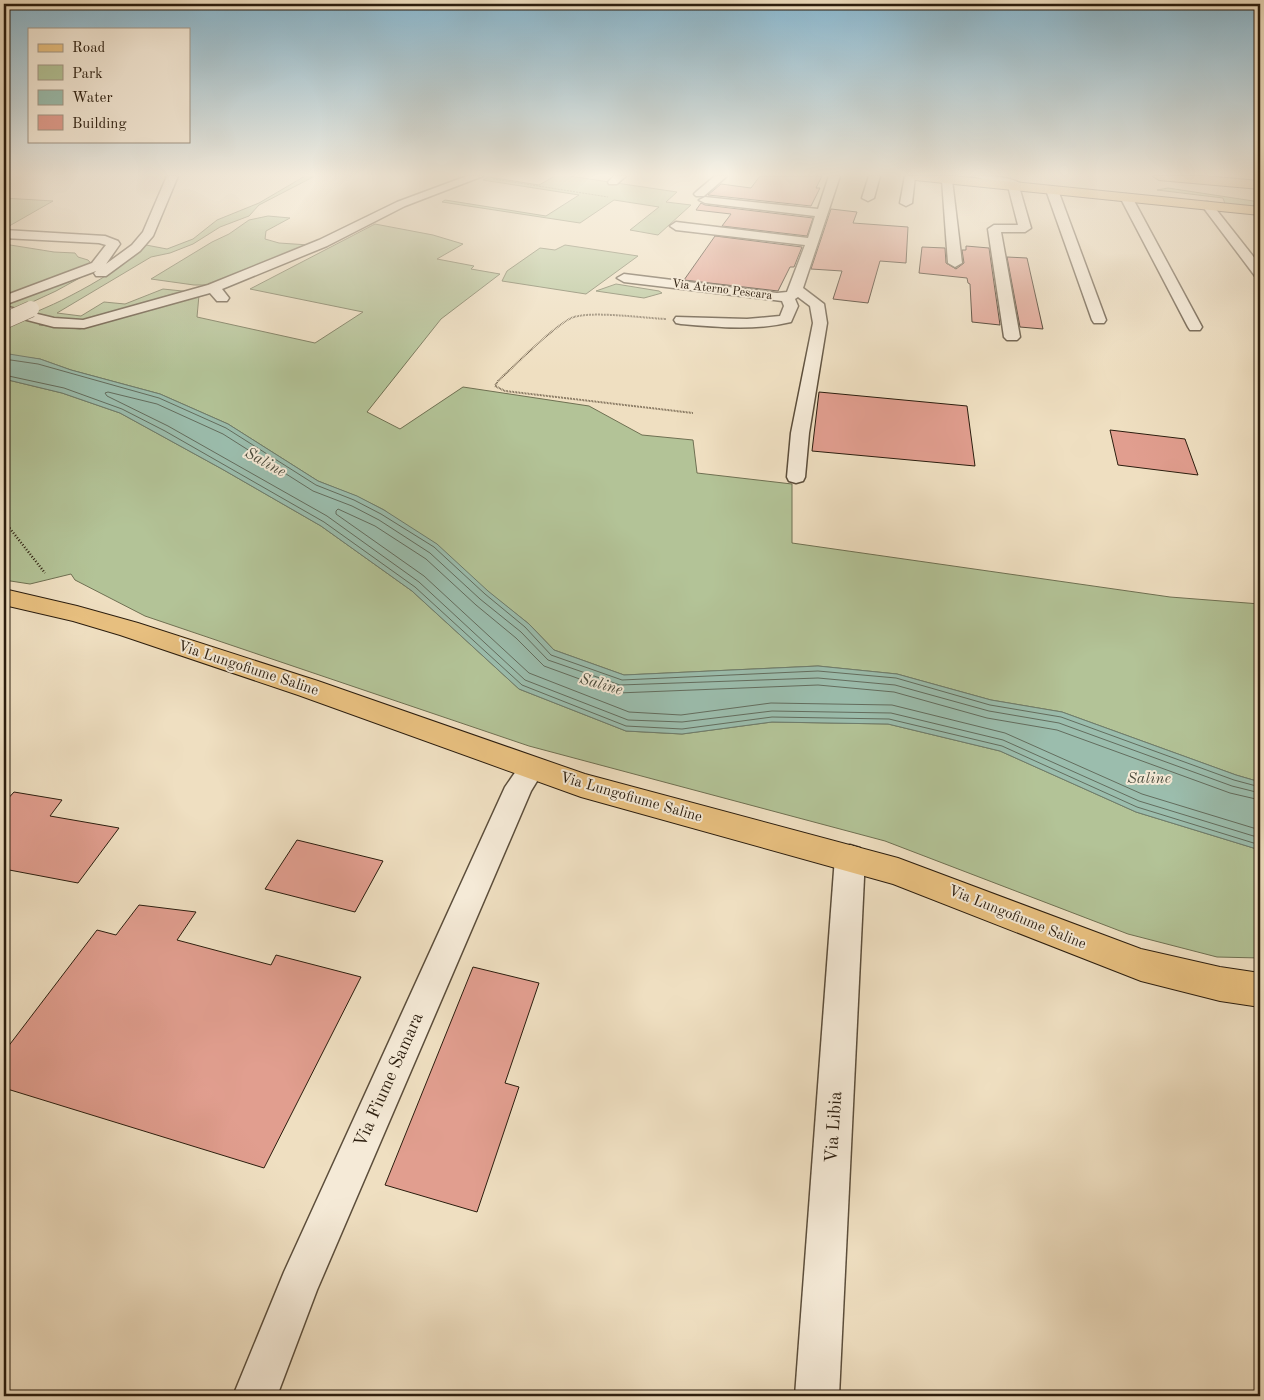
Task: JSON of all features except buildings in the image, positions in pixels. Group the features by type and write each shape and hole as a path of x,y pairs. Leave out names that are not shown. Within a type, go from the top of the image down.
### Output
{"main road":[{"name":"Via Lungofiume Saline","path":"4,597 77,614 129,629 343,701 532,768 681,813 850,857 915,878 1141,965 1202,981 1260,990"}],"street":[{"path":"4,301 97,266 114,244 107,241"},
{"path":"75,288 118,262 142,241"},
{"path":"4,310 32,319 64,325 84,324 217,293 294,253 326,241"},
{"path":"681,320 750,325 786,319 791,306 791,293 812,242 806,241"},
{"path":"952,241 955,263"},
{"path":"996,241 1012,337"},
{"path":"1071,241 1099,320"},
{"path":"1154,241 1195,327"},
{"path":"1235,241 1260,273"},
{"path":"103,257 106,261 118,262"},
{"name":"Via Aterno Pescara","path":"624,278 764,296 791,293"},
{"path":"791,293 817,304 820,323 800,433 796,477"},
{"path":"4,322 35,307"},
{"name":"Via Fiume Samara","path":"255,1396 314,1250 519,787 532,768"},
{"name":"Via Libia","path":"817,1396 850,857"}],"path":[{"path":"681,320 590,315 573,317 554,331 495,386 505,391 693,413"},
{"path":"4,520 45,573"}],"green space":[{"path":"187,241 197,241 170,253 151,257 57,313 81,316 104,302 125,304 163,289 192,292 92,321 48,318 39,325 80,329 199,295 197,317 315,343 363,312 250,289 342,241 454,241 463,244 437,259 474,266 471,269 500,274 441,319 367,412 400,429 463,387 589,406 642,435 693,440 697,473 792,484 792,543 1170,597 1260,604 1260,782 1062,712 991,700 897,674 818,666 624,675 554,650 529,624 384,510 356,496 318,481 228,424 160,394 71,370 40,359 4,355 4,328 90,285 119,267 146,245 167,249"},
{"path":"273,241 309,245 216,285 194,285 151,279 212,242"},
{"path":"4,244 54,252 75,253 78,257 88,260 96,269 56,291 4,315"},
{"path":"565,245 638,256 586,294 502,281 507,271 540,248 555,250"},
{"path":"616,284 662,293 644,298 596,291"},
{"path":"4,379 62,393 120,413 222,469 321,526 412,591 519,689 626,731 682,734 772,722 888,724 1000,751 1136,812 1260,850 1260,958 1217,957 1128,934 885,841 529,746 145,616 75,580 71,574 30,584 4,580"}],"water":[{"name":"Saline","path":"9,354 40,359 71,370 160,394 228,424 318,481 357,496 384,510 437,544 488,591 529,624 554,650 624,675 818,666 897,674 991,700 1062,712 1260,782 1260,850 1136,812 1000,751 888,724 772,722 682,734 626,731 519,689 412,591 321,526 120,413 62,393 4,379 4,355"}]}
